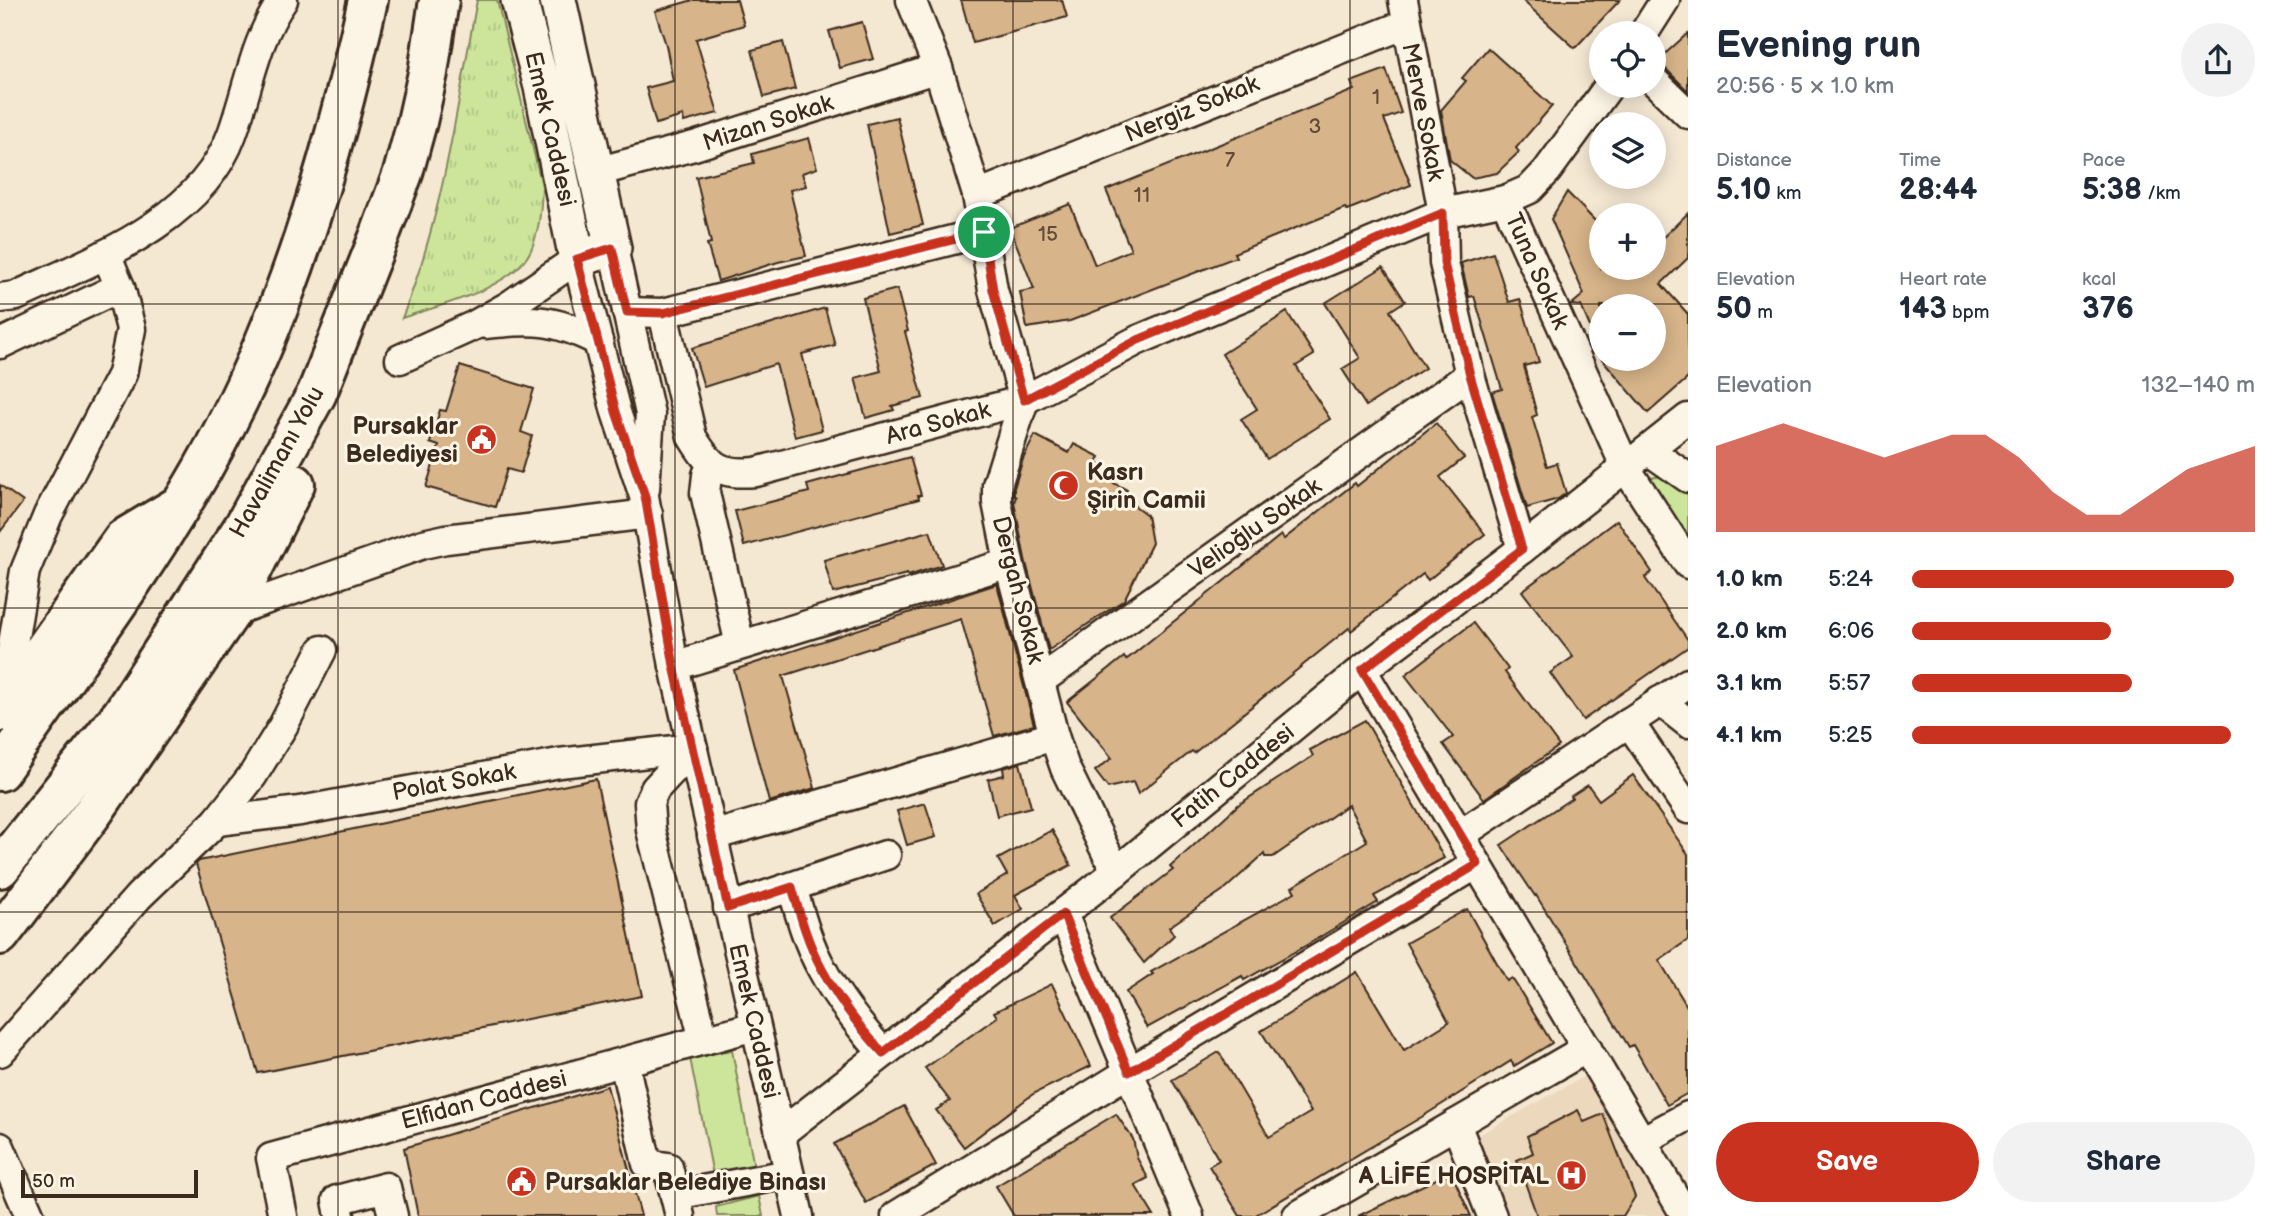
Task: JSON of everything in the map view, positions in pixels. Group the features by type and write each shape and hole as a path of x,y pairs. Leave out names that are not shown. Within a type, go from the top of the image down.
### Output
{"highway":[{"path":"0,771 161,538 210,454 276,316 312,213 346,94 368,0"},
{"name":"Havalimanı Yolu","path":"0,868 122,714 244,526 317,393 372,257 402,173 423,98 439,0"},
{"path":"0,935 94,811 231,612 296,483 317,393"},
{"path":"1,710 123,539 180,506"}],"main road":[{"name":"Emek Caddesi","path":"519,0 542,87 577,259"},
{"path":"566,2 612,248 577,259"}],"street":[{"path":"0,298 16,296 106,254 173,213 214,168 231,137 264,37 283,0"},
{"path":"911,0 938,68 977,195 993,290 1024,400"},
{"path":"1652,21 1665,0"},
{"name":"Nergiz Sokak","path":"977,195 1404,12"},
{"name":"Merve Sokak","path":"1404,12 1443,213 1444,263 1470,375 1522,549"},
{"name":"Mizan Sokak","path":"596,172 694,146 938,68"},
{"path":"1666,92 1688,114"},
{"name":"Ara Sokak","path":"712,464 723,471 756,472 1024,400 1138,340 1443,213 1505,200 1530,189 1546,172 1600,98"},
{"name":"Tuna Sokak","path":"1505,200 1626,468 1688,565"},
{"path":"627,312 663,313 984,232"},
{"path":"612,248 650,414 646,505"},
{"path":"1,710 25,571 48,515 122,374 131,329 120,287 106,254"},
{"path":"400,359 475,325 529,293 577,259 616,412 646,505"},
{"path":"0,344 120,287"},
{"path":"663,313 692,437 712,464 707,475 705,493 740,645"},
{"path":"475,325 546,321 561,324 598,341"},
{"name":"Velioğlu Sokak","path":"1041,680 1470,375"},
{"name":"Dergah Sokak","path":"1024,400 997,485 997,502 1009,563 1054,736 1065,768 1116,872"},
{"name":"Fatih Caddesi","path":"780,1134 1116,872 1362,670 1522,549 1688,418"},
{"path":"1648,450 1688,478"},
{"path":"231,612 423,544 646,505"},
{"name":"Emek Caddesi","path":"646,505 674,666 799,1216"},
{"path":"674,666 1009,563"},
{"path":"0,1052 130,906 217,821 253,775 283,726 322,650"},
{"path":"1362,670 1686,1216"},
{"path":"1460,835 1688,683"},
{"path":"1660,701 1688,723"},
{"path":"1629,722 1688,809"},
{"path":"712,836 1054,736"},
{"path":"693,748 655,789 649,803 651,830 704,1040"},
{"name":"Polat Sokak","path":"217,821 300,811 559,764 693,748"},
{"path":"728,908 886,855"},
{"path":"896,1216 1129,1072 1478,864"},
{"path":"792,887 821,969 852,1016 883,1053"},
{"path":"1063,914 1189,1216"},
{"name":"Elfidan Caddesi","path":"283,1216 271,1158 755,1026"},
{"path":"1297,1216 1587,1048"},
{"path":"624,1062 647,1164 668,1167 677,1206 789,1174"},
{"path":"1642,1141 1688,1116"},
{"path":"1456,1124 1492,1216"},
{"path":"0,1147 30,1216"},
{"path":"341,1216 337,1200 386,1187 393,1216"}],"shaded area":[{"name":"A LİFE HOSPİTAL","path":"1590,1073 1674,1216 1510,1216 1477,1136"}],"green space":[{"path":"477,0 497,0 542,186 536,234 531,250 522,264 509,275 474,294 402,318 428,241 438,201"},
{"path":"1649,478 1672,478 1688,492 1688,541 1649,485"},
{"path":"732,1050 754,1167 713,1175 690,1058"},
{"path":"759,1196 763,1216 717,1216 716,1207"}],"building":[{"path":"693,0 737,0 744,25 696,39 718,113 684,122 683,116 656,124 646,88 673,81 666,45 655,11"},
{"path":"961,0 1062,0 1067,17 973,43"},
{"path":"1522,0 1620,0 1600,21 1589,21 1589,33 1575,48"},
{"path":"862,22 873,59 840,68 829,31"},
{"path":"1688,33 1688,91 1666,69 1666,53"},
{"path":"783,42 795,89 764,97 752,50"},
{"path":"1488,48 1552,106 1516,148 1519,152 1497,173 1472,178 1450,160 1441,110 1466,81 1462,78"},
{"path":"1386,69 1401,113 1384,119 1411,185 1347,210 1345,208 1234,253 1236,257 1070,321 1027,328 1020,292 1034,289 1010,228 1070,204 1095,265 1131,250 1106,190 1354,90 1351,82"},
{"path":"897,117 923,225 890,233 867,124"},
{"path":"809,138 817,168 802,173 806,186 790,190 806,256 718,281 707,244 711,243 696,177 754,163 752,154"},
{"path":"1567,192 1589,215 1589,280 1665,280 1661,284 1688,314 1688,378 1648,413 1612,371 1666,371 1666,294 1589,294 1589,324 1581,306 1571,305 1584,294 1551,219"},
{"path":"1688,213 1688,258 1666,279 1666,234"},
{"path":"1493,253 1509,302 1520,299 1539,362 1524,366 1537,415 1532,417 1547,466 1557,463 1566,493 1558,499 1527,508 1492,392 1502,389 1474,296 1469,297 1461,263"},
{"path":"1383,267 1405,301 1390,311 1425,368 1366,406 1342,369 1360,358 1325,303"},
{"path":"897,289 908,331 905,332 923,398 892,406 894,410 866,418 855,378 881,371 863,298"},
{"path":"825,308 835,345 802,354 822,430 795,437 776,364 704,387 692,348"},
{"path":"1287,312 1314,355 1296,366 1330,419 1267,459 1241,419 1257,409 1222,354"},
{"name":"Pursaklar Belediyesi","path":"460,366 534,389 521,432 532,436 521,473 507,469 495,507 426,487 439,446 430,443 440,410 446,411"},
{"path":"1436,423 1464,458 1440,477 1485,534 1428,580 1423,574 1351,631 1349,628 1194,753 1192,751 1138,794 1133,782 1108,788 1095,771 1112,758 1067,702 1124,657 1126,660 1281,535 1284,539 1355,483 1357,486"},
{"path":"1035,435 1069,453 1074,444 1100,457 1097,463 1115,473 1110,481 1127,490 1123,497 1147,515 1152,543 1124,600 1049,650 1025,559 1014,502 1014,488 1023,459"},
{"path":"910,457 921,495 918,495 919,499 744,546 735,511 809,492 807,485"},
{"path":"0,485 23,502 0,532"},
{"path":"1617,520 1652,572 1645,578 1688,640 1688,647 1583,720 1550,673 1573,657 1522,591"},
{"path":"930,531 942,565 908,576 907,574 833,593 824,560"},
{"path":"997,584 1034,725 994,736 961,619 783,676 815,788 769,802 734,670"},
{"path":"1473,623 1508,669 1505,672 1559,746 1484,799 1443,744 1453,737 1405,675"},
{"path":"1365,720 1444,858 1374,896 1378,902 1305,946 1244,980 1242,976 1147,1028 1126,992 1153,974 1151,972 1295,892 1292,887 1367,841 1348,805 1273,857 1265,857 1264,854 1225,889 1169,927 1174,935 1144,963 1110,918 1173,870 1170,867 1238,805 1313,756 1310,750"},
{"path":"1020,763 1031,807 997,816 988,779 1004,775 1003,768"},
{"path":"1633,775 1688,854 1688,940 1659,960 1688,1008 1688,1093 1667,1105 1633,1045 1629,1047 1536,895 1501,845 1588,785 1599,800"},
{"path":"596,779 642,996 258,1073 196,864 199,861"},
{"path":"925,803 936,837 907,845 897,811"},
{"path":"1052,830 1071,865 1015,895 1023,909 995,926 976,894 1007,875 998,859"},
{"path":"1467,909 1507,981 1512,978 1552,1043 1514,1066 1511,1061 1254,1216 1240,1216 1209,1166 1219,1160 1172,1080 1219,1052 1269,1137 1311,1112 1261,1031 1357,972 1404,1050 1449,1022 1406,943"},
{"path":"1052,984 1091,1066 1033,1094 964,1147 936,1110 950,1101 925,1068 997,1017 994,1012"},
{"name":"Pursaklar Belediye Binası","path":"607,1086 641,1216 418,1216 404,1148"},
{"path":"904,1106 936,1165 866,1203 834,1144"},
{"path":"1578,1110 1584,1122 1603,1114 1635,1197 1623,1216 1537,1216 1517,1160 1533,1153 1527,1136"},
{"path":"1116,1114 1133,1139 1137,1158 1148,1178 1135,1185 1154,1216 1014,1216 996,1186"},
{"path":"1451,1172 1471,1216 1358,1216"}],"place":[{"name":"Pursaklar Belediyesi","path":"481,440"},
{"name":"Kasrı Şirin Camii","path":"1064,486"},
{"name":"A LİFE HOSPİTAL","path":"1572,1176"},
{"name":"Pursaklar Belediye Binası","path":"522,1182"}],"route":[{"path":"1443,213 1444,263 1470,375 1522,549 1362,670 1478,864 1129,1072 1063,914 883,1053 852,1016 821,969 792,887 728,908 674,666 645,496 616,412 577,259 612,248 627,312 663,313 984,232 993,290 1024,400 1138,340 1443,213"}]}
